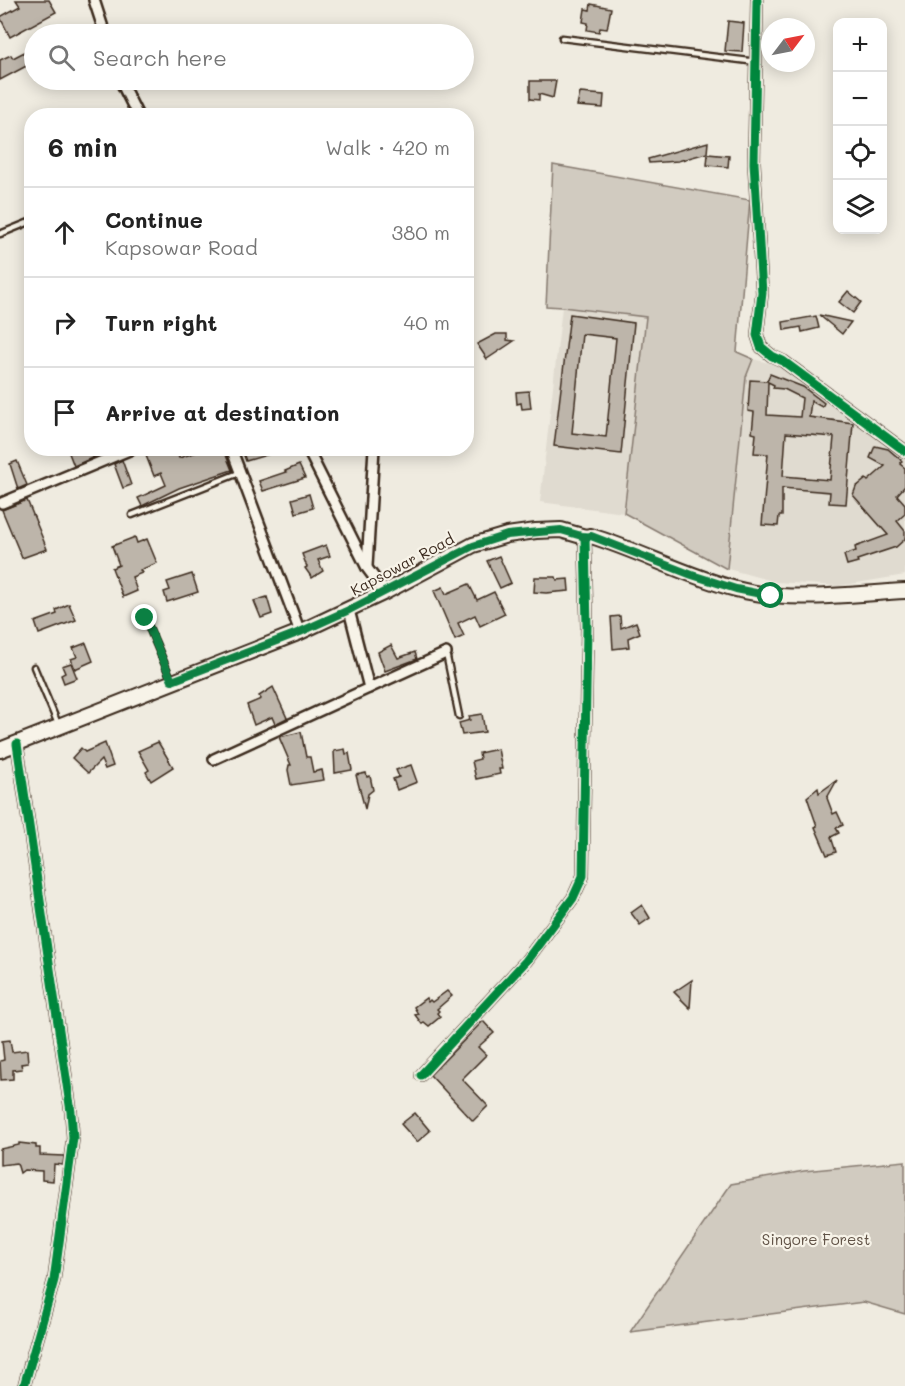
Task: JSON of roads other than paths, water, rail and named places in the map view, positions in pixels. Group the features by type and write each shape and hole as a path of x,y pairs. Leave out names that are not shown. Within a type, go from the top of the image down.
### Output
{"main road":[{"name":"Kapsowar Road","path":"0,750 300,632 349,610 473,546 507,535 561,530 585,537 591,536 692,575 736,589 771,596 849,595 905,591"}],"street":[{"path":"94,0 102,24"},
{"path":"757,0 754,163 762,292 757,335 761,347 772,356 783,360 905,451"},
{"path":"125,90 134,108"},
{"path":"2,503 115,456"},
{"path":"234,456 300,632"},
{"path":"314,456 367,568 385,592"},
{"path":"367,568 374,456"},
{"path":"421,1075 526,961 573,898 583,876 587,627 585,537"},
{"path":"349,610 369,688"},
{"path":"214,759 446,653"},
{"path":"17,744 73,1138 54,1280 24,1386"}],"lane":[{"path":"562,38 757,62"},
{"path":"0,234 24,224"},
{"path":"132,515 239,473"},
{"path":"145,618 172,681"},
{"path":"446,653 459,716"},
{"path":"34,667 59,727"}],"park label":[{"name":"Singore Forest","path":"816,1239"}]}
